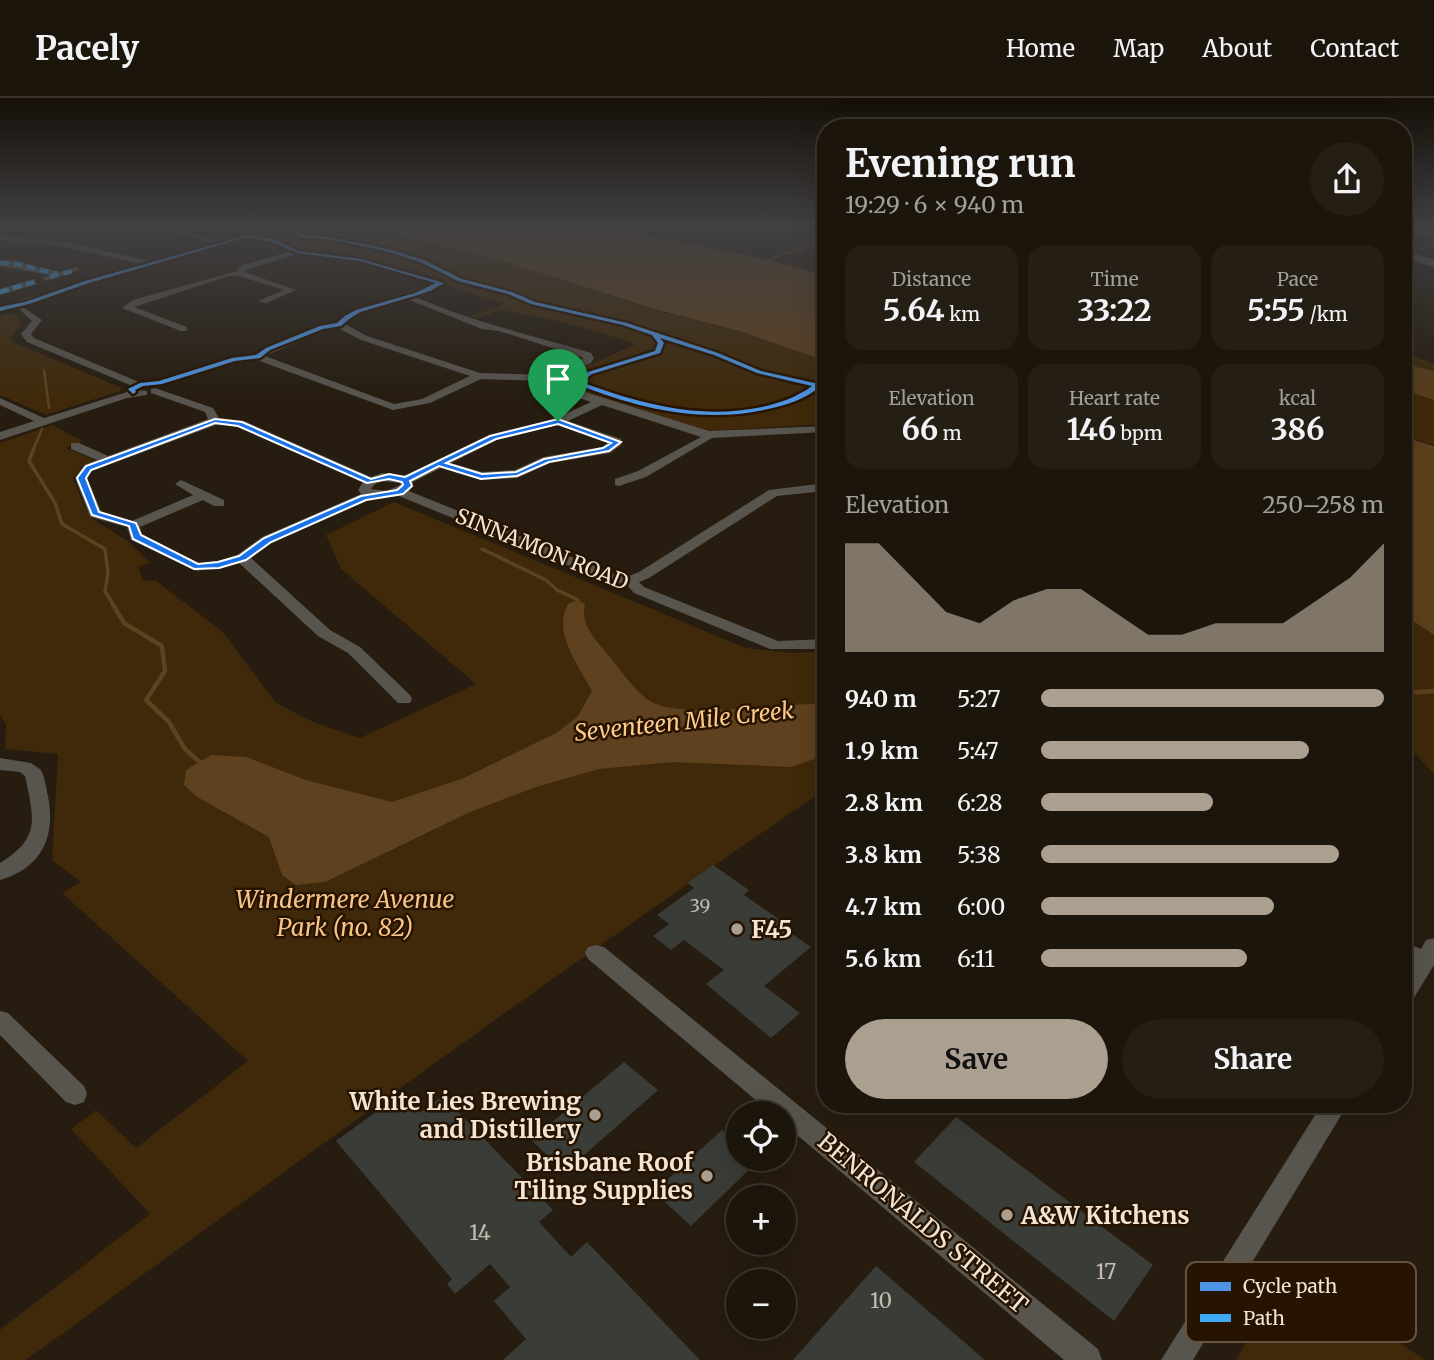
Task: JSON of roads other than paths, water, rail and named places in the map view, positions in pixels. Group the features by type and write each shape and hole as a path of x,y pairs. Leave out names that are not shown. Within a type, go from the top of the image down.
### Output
{"street":[{"path":"3,284 15,287"},
{"path":"0,292 27,284"},
{"path":"4,310 88,284"},
{"path":"184,330 127,308 136,302 195,284"},
{"path":"264,301 292,290 273,284"},
{"path":"339,325 345,317 388,302 415,299 440,284"},
{"path":"258,357 268,349 322,327 339,325 363,338 479,376 550,378 589,358 587,355 445,313 415,299"},
{"path":"24,306 37,320 26,334 30,340 136,389"},
{"path":"0,436 136,389 157,387 234,359 258,357 393,407 422,403 479,376"},
{"path":"550,378 550,385 708,435 817,429"},
{"path":"157,387 209,410 215,421"},
{"path":"0,401 44,422"},
{"path":"133,525 136,537 197,567 242,558 267,540 389,477 403,486 439,463 500,435 558,421 599,402"},
{"path":"201,496 133,525 95,514 82,478 88,468 106,460 215,421 240,424 371,488"},
{"path":"439,463 481,477 517,474 547,460 606,450 617,442 558,421"},
{"path":"619,482 642,474 706,439 708,435"},
{"path":"75,446 106,460"},
{"path":"181,484 219,503"},
{"name":"SINNAMON ROAD","path":"403,486 614,579 630,580 639,590 761,640 782,647 817,645"},
{"path":"630,580 644,575 774,493 817,488"},
{"path":"242,558 324,633 354,650 404,699"},
{"path":"0,764 25,767 34,774 43,831 35,849 0,873"},
{"name":"BENRONALDS STREET","path":"596,953 1087,1360"},
{"path":"1412,982 1429,953"},
{"path":"0,1020 75,1094"},
{"path":"1237,1262 1330,1113"},
{"path":"1176,1360 1187,1342"}],"water":[{"path":"575,284 817,284 817,358 739,331 654,309"},
{"path":"1412,439 1434,446 1434,635 1412,620"},
{"path":"578,600 585,604 584,617 592,635 642,695 662,706 707,710 817,704 817,758 791,767 673,762 599,769 536,787 470,812 325,882 296,885 282,875 269,837 197,797 184,785 186,770 211,755 246,757 306,780 392,802 464,778 558,732 578,716 592,691 574,660 565,637 564,615 568,604"}],"waterway":[{"name":"Seventeen Mile Creek","path":"44,370 49,408"},
{"name":"Seventeen Mile Creek","path":"33,450 42,429"},
{"name":"Seventeen Mile Creek","path":"34,448 29,461 55,503 62,524 105,549 108,573 105,591 114,606"},
{"path":"482,549 546,580 557,590 578,600 578,605"},
{"name":"Seventeen Mile Creek","path":"113,605 124,623 162,646 165,671 146,700 169,722 185,749 203,765"},
{"name":"Seventeen Mile Creek","path":"1412,692 1434,691"}],"place":[{"name":"F45","path":"737,929"},
{"name":"White Lies Brewing and Distillery","path":"595,1115"},
{"name":"Brisbane Roof Tiling Supplies","path":"707,1176"},
{"name":"A&W Kitchens","path":"1007,1215"}],"park label":[{"name":"Windermere Avenue Park (no. 82)","path":"345,913"}]}
